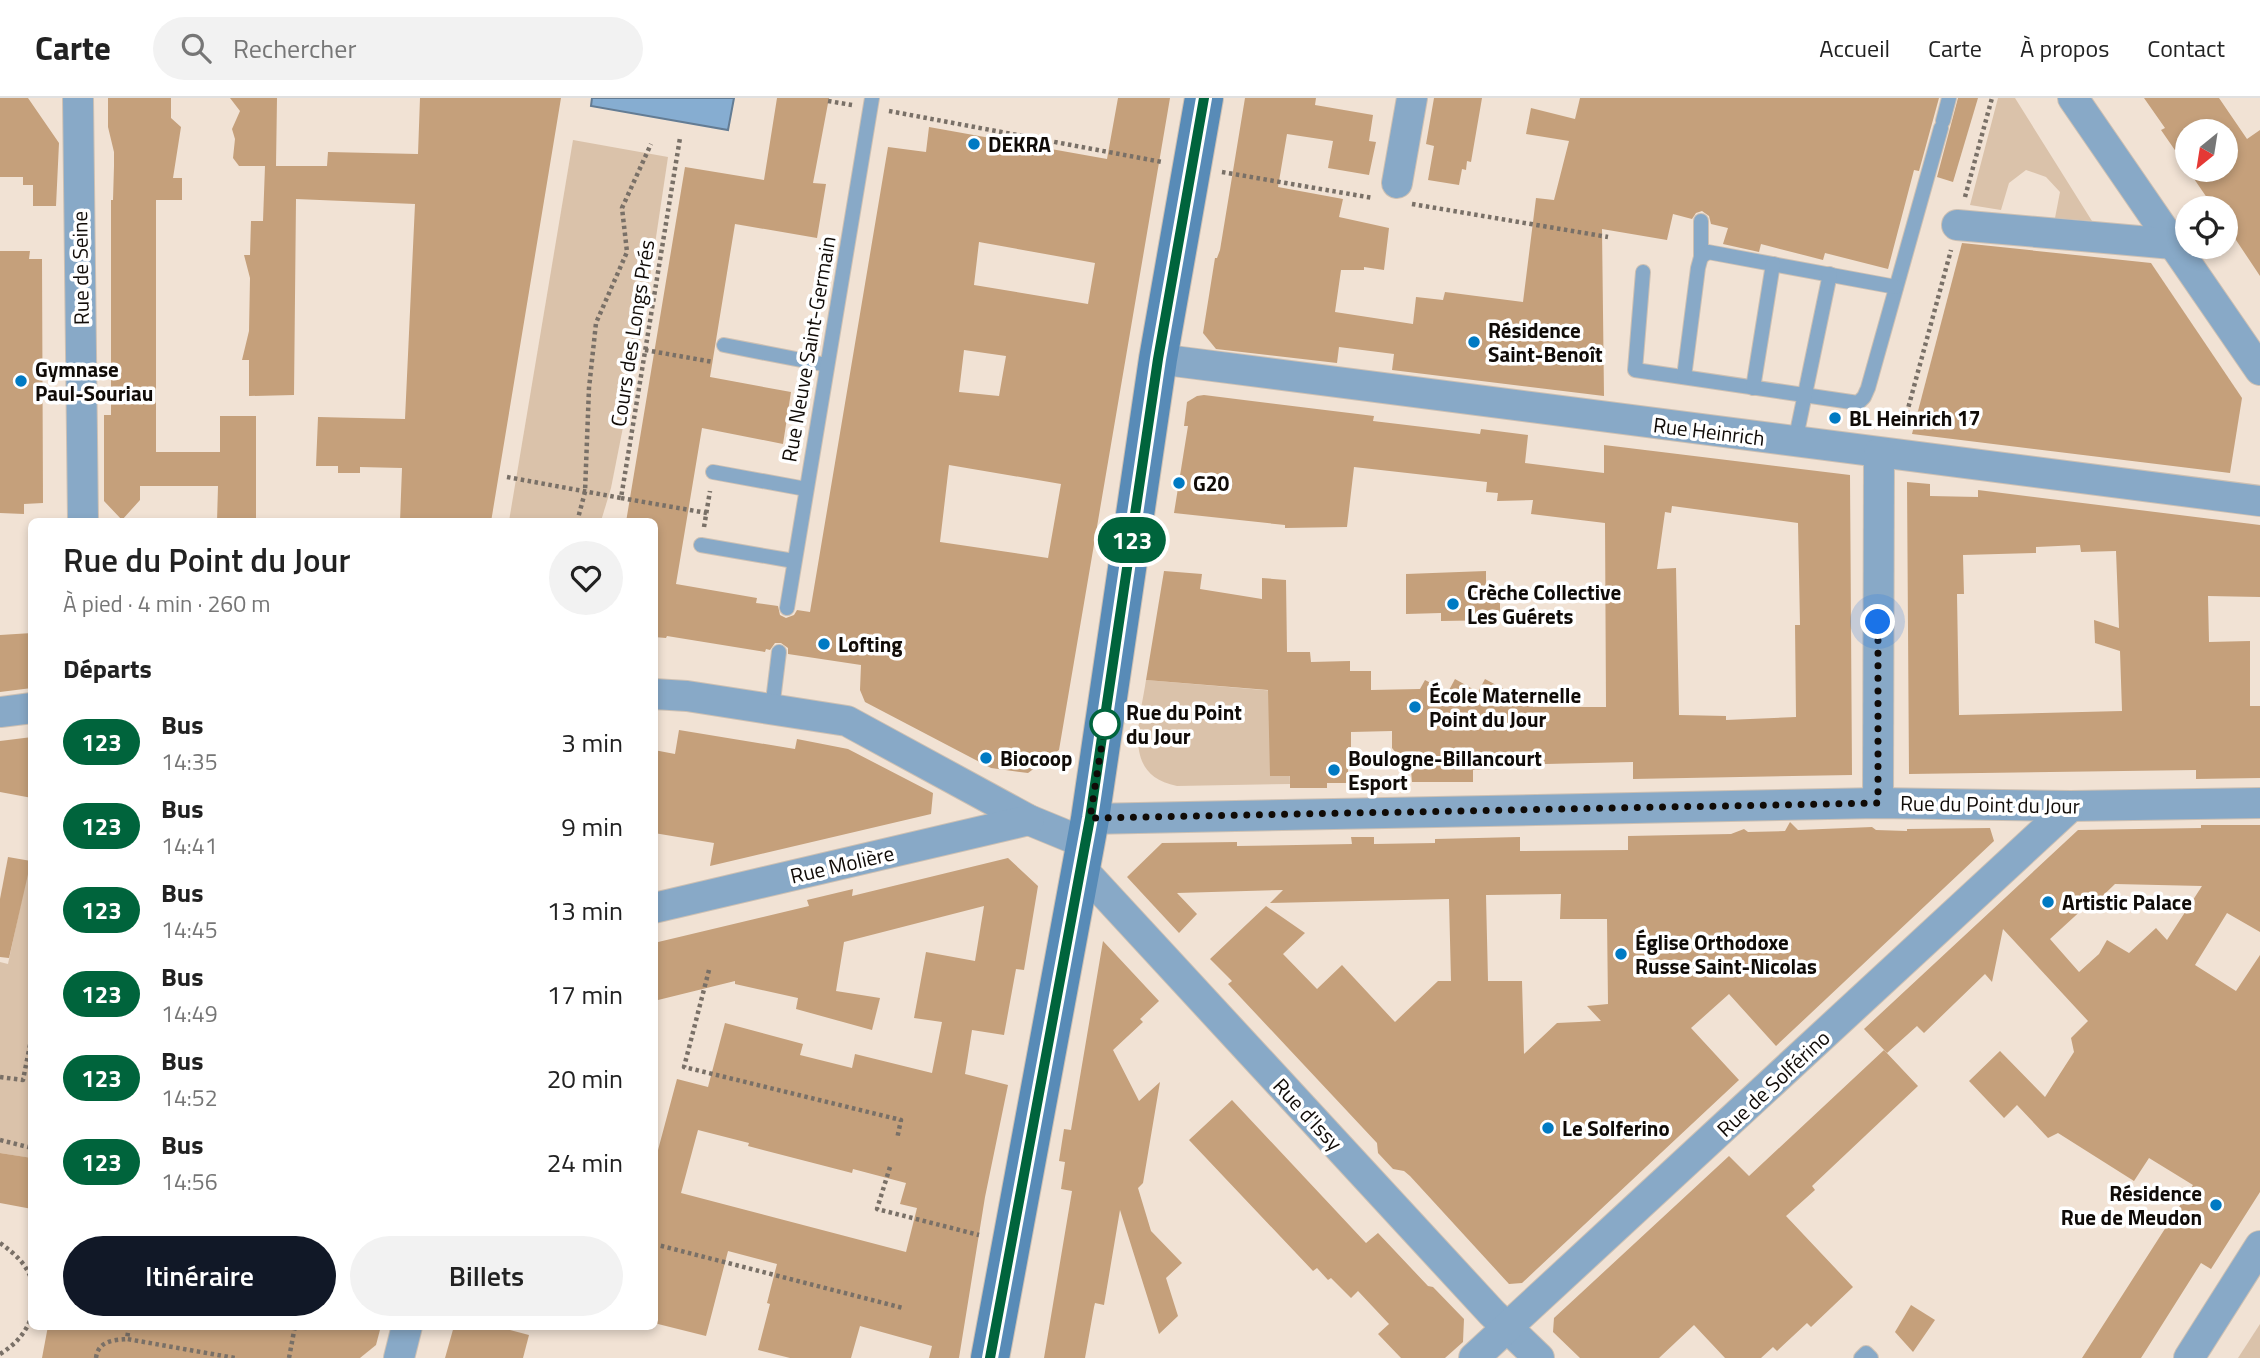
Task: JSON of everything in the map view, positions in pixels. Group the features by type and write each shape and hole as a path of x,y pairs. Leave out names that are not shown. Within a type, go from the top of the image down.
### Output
{"street":[{"name":"Rue de Seine","path":"78,98 83,518"},
{"path":"990,1358 1085,843 1158,359 1204,98"},
{"path":"1397,183 1412,98"},
{"path":"2073,98 2260,370"},
{"path":"1957,225 2173,244"},
{"name":"Rue Heinrich","path":"1158,359 2260,501"},
{"path":"1878,803 1887,454"},
{"name":"Rue du Point du Jour","path":"658,694 687,696 847,721 1029,820 1085,843 1878,803 2071,806 2260,803"},
{"path":"0,712 28,708"},
{"name":"Rue de Solférino","path":"1474,1358 2071,806"},
{"name":"Rue Molière","path":"658,907 1029,820"},
{"name":"Rue d'Issy","path":"1085,843 1492,1313 1539,1358"},
{"path":"2189,1358 2260,1246"},
{"path":"399,1358 406,1330"}],"lane":[{"path":"1643,272 1635,370 1858,402 1864,397 1949,98"},
{"name":"Rue Neuve Saint-Germain","path":"787,608 871,103"},
{"path":"1684,377 1701,257 1700,221"},
{"path":"1701,257 1708,252 1896,287"},
{"path":"1753,388 1773,264"},
{"path":"1795,442 1830,274"},
{"path":"724,345 827,365"},
{"path":"713,472 806,489"},
{"path":"701,545 794,561"},
{"path":"772,709 779,652"},
{"path":"1861,1358 1866,1353 1871,1358"}],"path":[{"path":"1887,454 1957,225 1992,98"},
{"path":"871,103 1192,167"},
{"name":"Cours des Longs Prés","path":"621,498 680,138"},
{"path":"578,518 585,492 589,388 596,323 626,253 622,208 651,144"},
{"path":"645,350 721,364"},
{"path":"701,545 713,472"},
{"path":"508,477 706,513"},
{"path":"709,970 684,1067 901,1120 897,1139"},
{"path":"0,1077 23,1080 28,1055"},
{"path":"0,1140 28,1147"},
{"path":"890,1167 877,1209 1011,1243"},
{"path":"0,1243 16,1255 28,1270"},
{"path":"658,1245 903,1308"},
{"path":"0,1354 15,1345 28,1326"},
{"path":"127,1339 128,1330"},
{"path":"289,1358 294,1330"},
{"path":"96,1358 97,1351 107,1341 127,1339 235,1358"}],"shaded area":[{"path":"1998,98 2015,98 2092,221 2055,218 2060,192 2046,177 2026,170 2009,183 2001,210 1970,205"},
{"path":"573,140 668,157 642,331 611,488 602,518 510,518"},
{"path":"1146,680 1288,692 1290,784 1177,786 1159,780 1148,771 1138,744"},
{"path":"28,870 28,1158 0,1153 0,962 8,964"},
{"path":"2260,1324 2260,1358 2238,1358"}],"water":[{"path":"592,98 734,98 728,130 591,106"}],"building":[{"path":"0,98 28,98 59,143 56,206 33,206 33,185 23,185 23,177 0,177"},
{"path":"108,98 171,98 171,118 181,127 173,178 182,178 182,200 156,200 156,452 220,452 220,416 256,416 256,518 217,518 218,486 140,486 140,500 124,518 120,518 104,501 104,415 111,415 111,200 114,166 114,152 108,127"},
{"path":"230,98 277,98 276,166 327,166 328,152 418,154 420,98 561,98 492,518 400,518 402,468 360,467 360,473 338,473 338,466 316,466 318,417 405,419 415,204 296,199 294,395 249,396 249,360 242,360 249,331 250,278 244,255 250,255 251,221 263,221 265,166 239,166 233,158 235,139 232,129 240,111"},
{"path":"777,98 829,98 813,183 826,184 817,238 735,224 710,377 791,392 783,444 702,428 676,584 757,598 756,603 778,606 780,615 786,618 794,615 797,610 810,612 888,147 926,152 929,127 1107,159 1118,98 1170,98 1059,750 1028,773 991,768 865,702 860,690 861,665 788,654 788,648 781,643 775,643 765,652 667,636 658,637 658,518 627,518 685,167 764,180","holes":["979,242 1095,263 1088,304 974,285","964,350 1006,356 999,396 959,392","949,465 1061,484 1048,558 940,542"]},
{"path":"1245,98 1316,98 1315,105 1373,115 1369,141 1376,142 1369,175 1328,168 1333,141 1287,134 1278,187 1343,199 1339,217 1389,228 1384,270 1364,267 1364,270 1341,270 1335,312 1413,324 1416,297 1443,300 1445,292 1523,302 1536,198 1554,200 1569,141 1526,134 1531,108 1575,119 1580,98 1939,98 1919,171 1914,170 1888,269 1825,253 1823,260 1761,244 1759,252 1723,244 1728,228 1711,224 1709,216 1702,211 1696,213 1692,219 1673,214 1667,240 1602,229 1604,396 1392,370 1394,354 1339,347 1337,363 1216,349 1203,333 1215,258 1220,250"},
{"path":"1434,98 1482,98 1471,162 1467,161 1466,170 1462,169 1459,185 1428,180 1434,146 1426,144"},
{"path":"1958,98 1978,98 1953,182 1937,177"},
{"path":"2144,98 2219,98 2233,119 2175,119 2175,150 2161,130 2165,128"},
{"path":"2238,126 2247,139 2260,130 2260,276 2238,243 2238,196 2206,196 2196,182 2238,182"},
{"path":"1962,243 2151,263 2242,398 2230,473 1912,434"},
{"name":"Gymnase Paul-Souriau","path":"0,251 30,251 29,259 42,259 43,503 24,504 24,514 0,513"},
{"path":"1197,396 1374,416 1373,421 1480,434 1481,429 1528,435 1525,463 1604,473 1604,445 1850,475 1852,775 1633,779 1633,762 1503,765 1503,769 1473,770 1473,782 1412,782 1411,771 1392,748 1392,731 1351,732 1351,747 1348,747 1348,783 1327,783 1327,788 1290,788 1290,776 1270,776 1268,690 1146,680 1164,571 1202,574 1200,589 1262,599 1262,578 1286,580 1287,652 1310,652 1311,662 1350,661 1350,671 1371,671 1371,690 1420,689 1425,680 1448,692 1455,679 1478,692 1485,679 1513,694 1533,693 1533,707 1606,707 1605,523 1531,514 1533,500 1497,501 1498,493 1486,492 1487,482 1354,467 1347,527 1285,528 1285,525 1174,513 1188,426 1184,426 1187,402","holes":["1672,506 1798,523 1800,625 1795,625 1796,717 1726,720 1726,716 1679,715 1676,568 1657,569 1665,512 1671,513"]},
{"path":"1907,482 1930,484 1930,496 1978,497 1978,490 2260,525 2260,597 2208,596 2209,642 2250,641 2250,706 2260,706 2260,778 2196,779 2196,770 1909,774","holes":["2080,545 2081,552 2116,551 2119,628 2094,620 2095,643 2120,651 2122,711 1959,715 1957,594 1964,594 1963,555 2036,553 2036,547"]},
{"name":"Crèche Collective Les Guérets","path":"1486,571 1486,594 1500,595 1500,620 1441,621 1441,613 1406,614 1406,574"},
{"path":"28,633 28,688 0,692 0,635"},
{"path":"679,730 795,749 797,739 848,749 933,793 931,814 710,866 714,843 658,834 658,751 675,754"},
{"path":"28,738 28,797 0,792 0,741"},
{"path":"1790,822 1798,830 1872,827 1876,830 1907,831 1990,828 1994,841 1776,1046 1729,994 1691,1028 1739,1080 1522,1283 1509,1284 1410,1176 1404,1171 1393,1169 1378,1153 1377,1143 1228,984 1232,981 1210,959 1266,906 1305,933 1283,954 1317,989 1342,965 1395,1022 1438,981 1451,981 1449,899 1270,903 1283,890 1177,893 1197,914 1179,933 1127,877 1162,843 1237,842 1237,846 1352,844 1351,837 1374,837 1374,844 1435,843 1435,839 1520,837 1520,851 1628,850 1628,836 1731,834 1744,829 1748,832 1785,831","holes":["1561,894 1560,919 1607,919 1608,1004 1587,1006 1601,1021 1557,1023 1524,1054 1522,981 1488,981 1486,895"]},
{"path":"2201,825 2260,825 2260,932 2227,913 2195,965 2236,991 2260,955 2260,1192 2211,1269 2201,1263 2141,1358 2082,1358 2193,1185 2149,1158 2134,1181 2058,1133 2048,1138 2017,1105 2004,1118 1969,1081 2000,1051 2045,1097 2074,1052 2071,1038 2088,1021 2003,929 1992,982 1985,974 1924,1033 1917,1026 1887,1053 1864,1029 2078,830 2201,828","holes":["2115,884 2202,886 2167,940 2156,928 2129,953 2107,940 2099,954 2079,972 2050,939 2086,906 2089,909"]},
{"path":"8,857 28,860 28,874 9,958 0,957 0,899"},
{"path":"1008,858 1038,886 1024,970 1016,969 1004,1035 972,1030 965,1074 1008,1085 985,1197 959,1358 929,1358 932,1346 860,1326 851,1358 790,1358 758,1350 777,1264 728,1251 706,1336 658,1324 658,1150 677,1079 708,1087 725,1023 803,1044 800,1055 852,1068 855,1054 932,1073 942,1022 914,1018 926,952 975,961 984,906 844,942 836,991 880,998 872,1030 796,1009 798,998 735,984 735,981 658,1000 658,942 809,906 807,900 853,889 852,896","holes":["698,1130 749,1143 748,1146 852,1173 853,1169 906,1183 900,1204 917,1208 906,1252 681,1193"]},
{"path":"1103,941 1159,1001 1140,1019 1143,1022 1113,1050 1139,1101 1160,1082 1143,1183 1138,1188 1151,1231 1182,1263 1166,1278 1178,1316 1159,1334 1120,1210 1104,1305 1095,1303 1085,1358 1044,1358 1072,1191 1061,1189 1065,1162 1059,1161 1064,1129 1071,1130"},
{"path":"1884,1050 1918,1086 1812,1186 1815,1190 1786,1216 1853,1287 1811,1327 1807,1323 1777,1351 1773,1347 1761,1358 1725,1358 1694,1325 1659,1358 1580,1358 1553,1332 1554,1318 1729,1156 1749,1176"},
{"path":"1232,1100 1366,1243 1378,1233 1428,1286 1433,1287 1464,1319 1463,1342 1445,1358 1401,1358 1378,1334 1389,1324 1358,1291 1351,1298 1317,1268 1313,1271 1189,1140"},
{"path":"0,1153 28,1157 28,1208 0,1203"},
{"path":"1911,1305 1935,1320 1913,1352 1895,1332"},
{"path":"47,1330 380,1330 376,1345 360,1358 42,1358"},
{"path":"453,1330 510,1330 529,1335 523,1358 445,1358"}],"bus line":[{"name":"123","path":"990,1358 1090,818 1158,359 1204,98"}],"place":[{"name":"DEKRA","path":"974,144"},
{"name":"Résidence Saint-Benoît","path":"1474,342"},
{"name":"Gymnase Paul-Souriau","path":"21,381"},
{"name":"BL Heinrich 17","path":"1835,418"},
{"name":"G20","path":"1179,483"},
{"name":"Crèche Collective Les Guérets","path":"1453,604"},
{"name":"Lofting","path":"824,644"},
{"name":"École Maternelle Point du Jour","path":"1415,707"},
{"name":"Rue du Point du Jour","path":"1105,724"},
{"name":"Biocoop","path":"986,758"},
{"name":"Boulogne-Billancourt Esport","path":"1334,770"},
{"name":"Artistic Palace","path":"2048,902"},
{"name":"Église Orthodoxe Russe Saint-Nicolas","path":"1621,954"},
{"name":"Le Solferino","path":"1548,1128"},
{"name":"Résidence Rue de Meudon","path":"2216,1205"}],"route":[{"path":"1105,724 1090,818 1878,803 1878,622"}]}
